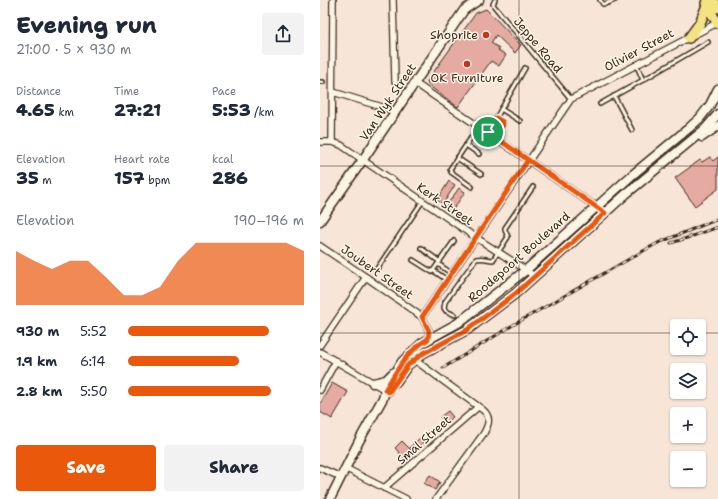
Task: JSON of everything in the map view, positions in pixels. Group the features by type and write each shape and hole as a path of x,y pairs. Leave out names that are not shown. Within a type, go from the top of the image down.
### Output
{"main road":[{"path":"708,2 718,8"},
{"path":"708,2 718,23"},
{"path":"688,38 700,23 708,2"}],"street":[{"path":"320,142 332,142 332,0"},
{"path":"393,0 395,81"},
{"path":"464,10 469,0"},
{"name":"Van Wyk Street","path":"320,221 324,210 362,161 464,10 479,0"},
{"name":"Olivier Street","path":"571,99 636,64 718,23"},
{"path":"415,83 605,213"},
{"name":"Roodepoort Boulevard","path":"386,394 422,343 458,323 526,270 596,207 700,118 710,105 718,89"},
{"path":"333,92 395,111"},
{"path":"427,350 429,331 422,317 475,237 571,99"},
{"name":"Roodepoort Boulevard","path":"386,394 402,362 467,330 490,314 535,277 605,213 705,128 718,114"},
{"path":"677,152 718,126"},
{"name":"Kerk Street","path":"332,142 341,145 422,202 535,277"},
{"name":"Joubert Street","path":"320,246 422,317"},
{"path":"320,345 366,277"},
{"path":"428,339 454,337"},
{"path":"320,352 373,384 386,394 345,468 330,499"},
{"path":"412,358 488,416 489,423 484,433 436,499"},
{"path":"320,390 336,361"},
{"path":"373,384 386,380 402,362"},
{"name":"Smal Street","path":"384,488 478,407"},
{"path":"320,468 341,477"},
{"path":"345,468 406,499"}],"lane":[{"path":"600,0 603,4 607,4 615,0"},
{"name":"Jeppe Road","path":"494,1 494,6 571,99"},
{"path":"600,104 708,42"},
{"path":"636,64 643,80"},
{"path":"488,132 525,68"},
{"path":"614,96 632,130"},
{"path":"501,109 520,121"},
{"path":"495,137 503,123 496,118"},
{"path":"472,187 450,171 450,168 479,126"},
{"path":"466,145 479,154"},
{"path":"457,158 480,174"},
{"path":"455,315 446,311 444,308 445,302 476,259 482,257 493,260 508,237 505,228 532,187"},
{"path":"376,270 422,202"},
{"path":"434,271 454,241"},
{"path":"421,248 451,273"},
{"path":"413,260 431,272 434,271 447,280"}],"building":[{"path":"486,9 521,45 515,53 496,35 491,43 506,55 499,66 491,61 458,107 428,85 427,81 476,13"},
{"path":"710,157 713,161 718,157 718,189 695,206 675,178 700,160 702,162"},
{"path":"449,181 455,185 443,204 437,200"},
{"path":"459,188 465,192 452,211 446,206"},
{"path":"332,383 348,392 332,419 320,412 320,404"},
{"path":"448,411 453,417 445,423 440,417"},
{"path":"420,438 423,443 413,451 410,447"},
{"path":"402,441 414,453 406,460 395,448"},
{"path":"430,475 440,482 435,490 424,483"}],"railway":[{"path":"443,368 513,325 645,250 658,243 718,219"},
{"path":"671,243 718,227"}],"place":[{"name":"Shoprite","path":"486,35"},
{"name":"OK Furniture","path":"467,64"}],"route":[{"path":"488,132 496,118 503,122 503,125 495,137 528,160 605,213 535,277 490,314 467,330 427,350 408,365 389,392 385,390 402,362 428,339 429,331 422,317 528,160 488,132"}]}
